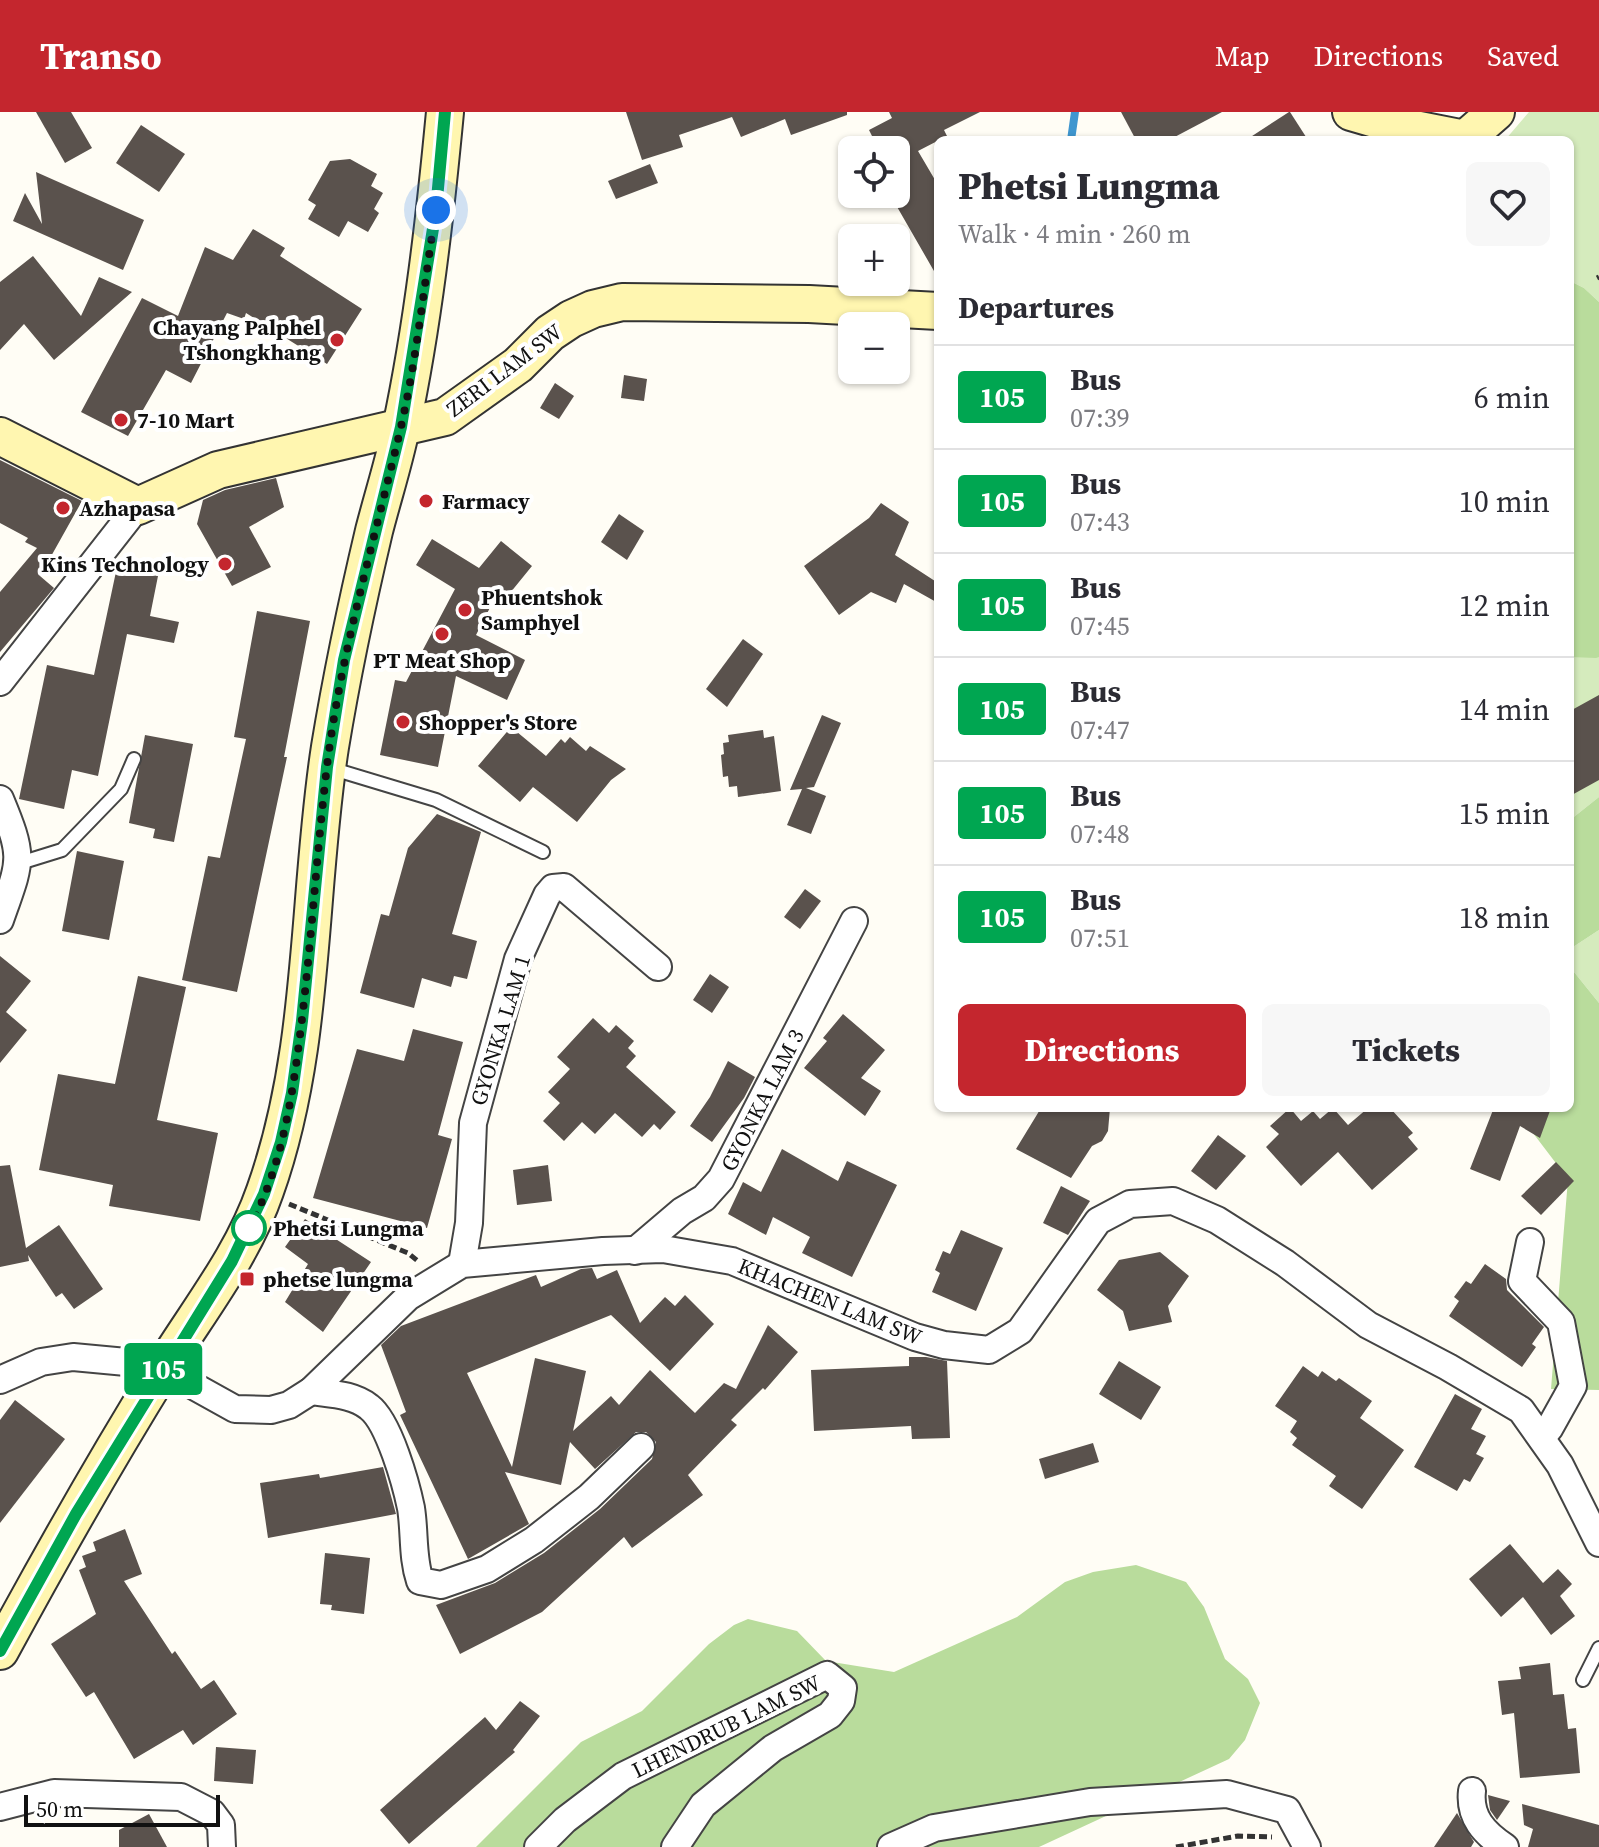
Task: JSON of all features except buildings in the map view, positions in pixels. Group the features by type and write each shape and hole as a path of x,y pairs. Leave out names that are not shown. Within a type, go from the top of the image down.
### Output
{"main road":[{"path":"0,1651 14,1603 232,1261 264,1194 292,1093 316,903 327,767 344,660 401,427 436,210 445,112"},
{"path":"1351,112 1445,136"},
{"path":"1469,136 1496,112"},
{"name":"ZERI LAM SW","path":"138,506 218,470 445,417 518,365 550,333 593,309 622,302 809,304 934,311"},
{"path":"0,436 138,506"}],"street":[{"path":"0,682 138,506"},
{"path":"0,799 17,838 20,863 0,920"},
{"name":"GYONKA LAM 1","path":"450,1270 469,1223 473,1123 518,959 547,895 553,888 564,887 658,967"},
{"name":"GYONKA LAM 3","path":"635,1251 682,1211 704,1198 721,1179 854,921"},
{"path":"450,1270 459,1225 464,1125 481,1047"},
{"name":"KHACHEN LAM SW","path":"0,1380 41,1362 73,1357 137,1363 163,1369 235,1409 271,1410 289,1405 311,1391 408,1297 450,1270 663,1249 732,1261 915,1337 944,1345 989,1350 1020,1331 1098,1221 1130,1204 1173,1201 1217,1220 1285,1263 1368,1325 1521,1410 1560,1465 1599,1543"},
{"path":"1530,1242 1522,1281 1561,1322 1573,1386 1549,1429 1540,1433"},
{"path":"311,1391 345,1395 371,1408 391,1441 411,1509 413,1557 420,1581 441,1585 487,1569 534,1540 589,1497 641,1447"},
{"name":"LHENDRUB LAM SW","path":"538,1847 565,1820 623,1776 827,1675 843,1688 841,1701 830,1715 773,1748 703,1805 675,1847"},
{"path":"1472,1791 1470,1808 1489,1837 1505,1847"},
{"path":"0,1807 54,1793 181,1797 212,1813 221,1825 222,1847"},
{"path":"891,1847 934,1828 1090,1802 1227,1794 1287,1810 1307,1847"}],"lane":[{"path":"20,863 62,850 121,789 134,759"},
{"path":"327,767 436,800 543,852"},
{"path":"1583,1680 1599,1648"}],"path":[{"path":"264,1194 450,1270"},
{"path":"1176,1847 1238,1836 1279,1839"}],"green space":[{"path":"1529,112 1599,112 1599,302 1574,283 1574,136 1508,136"},
{"path":"1574,283 1599,302 1599,657 1574,657"},
{"path":"1574,657 1599,657 1599,797 1574,817"},
{"path":"1599,797 1599,930 1574,946 1574,817"},
{"path":"1599,930 1599,1003 1574,972 1574,946"},
{"path":"1574,972 1599,1003 1599,1390 1551,1389 1568,1179 1517,1112 1574,1112"},
{"path":"1136,1565 1186,1582 1204,1607 1225,1659 1248,1679 1260,1703 1245,1740 1229,1759 1039,1847 476,1847 581,1742 642,1711 709,1644 734,1625 748,1619 797,1631 826,1661 894,1672 1017,1617 1065,1582 1093,1572"}],"waterway":[{"path":"1072,136 1075,112"}],"bus line":[{"name":"105","path":"0,1651 76,1514 232,1261 254,1220 281,1142 292,1093 302,1021 327,767 344,660 401,427 436,210 445,112"}],"place":[{"name":"Chayang Palphel Tshongkhang","path":"337,340"},
{"name":"7-10 Mart","path":"121,420"},
{"name":"Farmacy","path":"426,501"},
{"name":"Azhapasa","path":"63,508"},
{"name":"Kins Technology","path":"225,564"},
{"name":"Phuentshok Samphyel","path":"465,610"},
{"name":"PT Meat Shop","path":"442,634"},
{"name":"Shopper's Store","path":"403,722"},
{"name":"Phetsi Lungma","path":"249,1228"},
{"name":"phetse lungma","path":"247,1279"}],"route":[{"path":"249,1228 281,1142 292,1093 316,903 327,767 344,660 401,427 436,210"}]}
